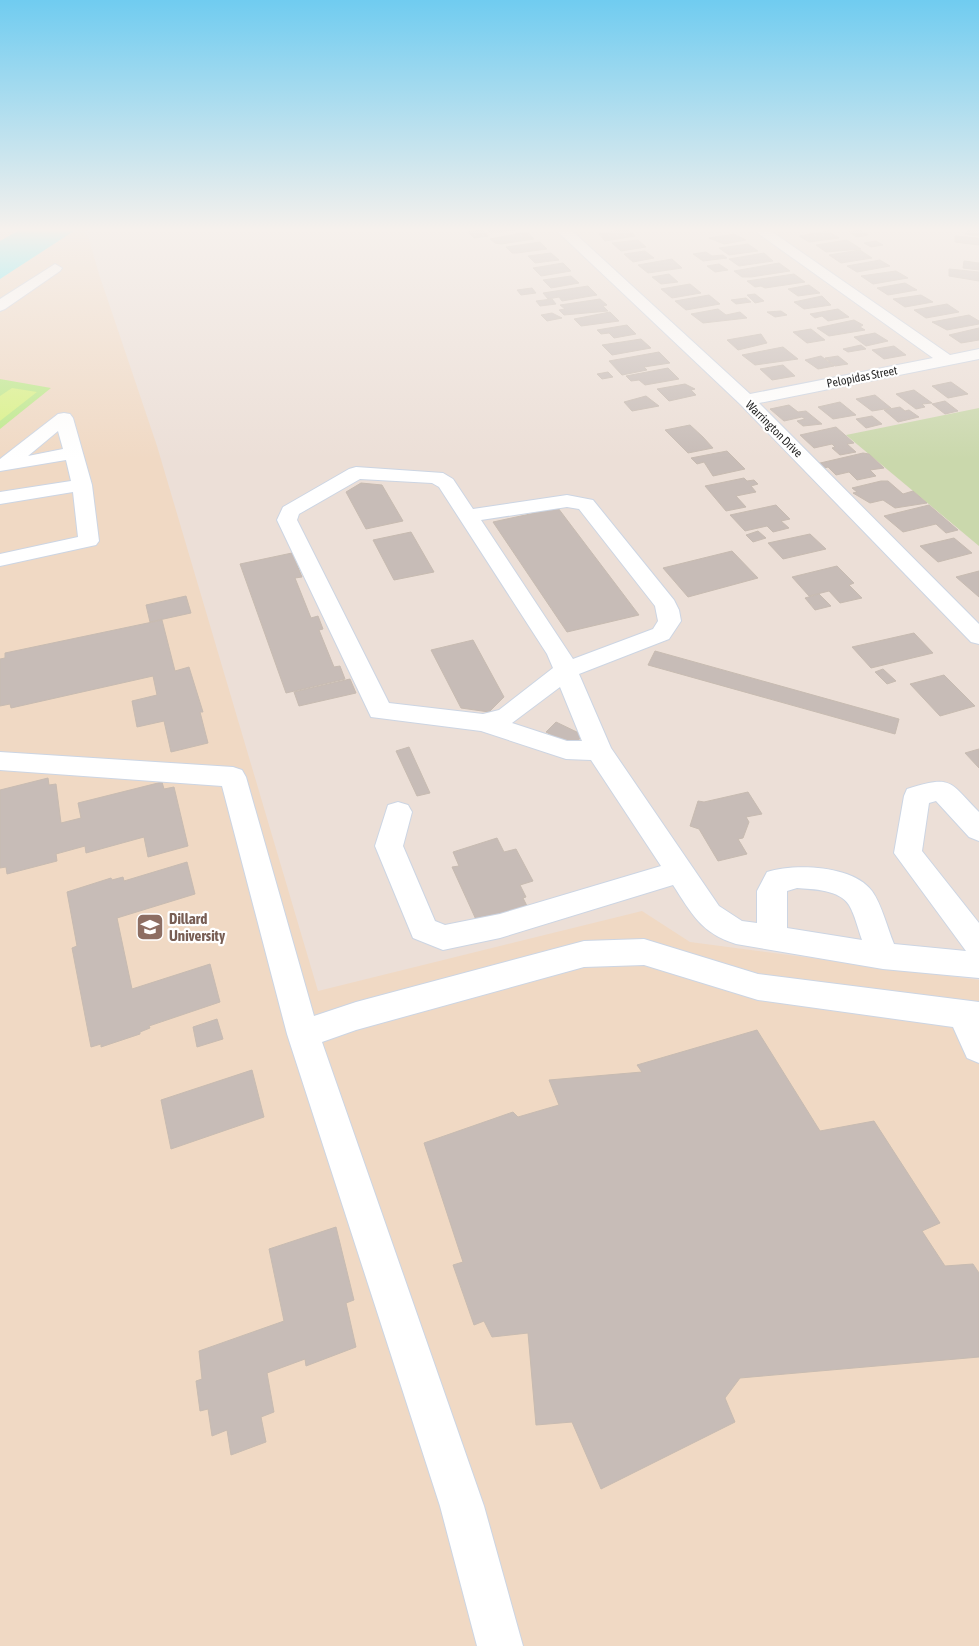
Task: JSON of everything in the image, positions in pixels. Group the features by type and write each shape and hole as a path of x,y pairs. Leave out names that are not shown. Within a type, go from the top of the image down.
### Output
{"street":[{"name":"Warrington Drive","path":"645,306 746,400 979,637"},
{"path":"870,306 948,360"},
{"name":"Pelopidas Street","path":"746,400 979,354"},
{"path":"0,560 89,541 82,485 73,453"},
{"path":"599,751 566,750 483,723 380,711 287,520 290,511 356,473 436,477 446,483 559,654 599,751 709,915 736,932 883,956 979,965"},
{"path":"0,498 82,485"},
{"path":"467,516 554,502 586,504 666,605 670,617 669,626 661,634 566,670 508,716 483,723"},
{"path":"0,761 234,777 304,1034 462,1506 500,1646"},
{"path":"979,830 941,790 917,796 908,853 979,945"},
{"path":"398,812 389,846 424,929 443,938 500,926 679,872"},
{"path":"772,938 772,892 777,880 787,876 797,876 839,884 856,893 860,898 883,956"},
{"path":"304,1034 356,1016 584,954 644,952 758,987 972,1015 979,1048"}],"shaded area":[{"name":"Dillard University","path":"0,306 110,306 157,446 318,991 642,911 690,942 979,980 979,1646 0,1646"}],"green space":[{"path":"0,379 51,388 0,429"},
{"path":"12,388 37,392 0,421 0,396"},
{"path":"979,408 979,546 846,435"}],"building":[{"path":"561,306 604,306 608,311 564,315 559,310 565,309"},
{"path":"681,306 710,306 686,310"},
{"path":"799,306 826,306 804,309"},
{"path":"950,306 959,312 926,318 914,310"},
{"path":"718,309 726,315 740,312 747,318 703,323 691,314"},
{"path":"838,309 849,317 828,321 822,316 815,318 810,314"},
{"path":"781,311 787,315 775,317 767,312"},
{"path":"610,312 619,321 581,326 574,319"},
{"path":"552,313 562,318 547,321 541,315"},
{"path":"969,315 979,321 979,324 947,330 932,322"},
{"path":"854,320 863,325 860,327 865,330 829,336 817,328"},
{"path":"627,325 636,334 614,338 609,333 601,334 597,330"},
{"path":"979,328 979,340 961,343 949,335"},
{"path":"811,329 825,340 807,343 793,332"},
{"path":"875,333 888,341 866,346 854,337"},
{"path":"761,334 767,343 738,350 727,340"},
{"path":"641,339 651,348 612,355 602,345"},
{"path":"861,345 866,349 848,352 843,349"},
{"path":"894,346 906,355 884,359 872,350"},
{"path":"783,347 798,359 755,365 742,355"},
{"path":"659,352 670,363 644,367 647,370 622,375 609,361"},
{"path":"821,356 834,366 818,369 805,360"},
{"path":"838,356 848,364 835,366 825,358"},
{"path":"783,365 795,376 772,380 760,369"},
{"path":"668,368 679,379 645,385 639,380 631,381 626,376"},
{"path":"608,372 613,377 602,379 597,374"},
{"path":"951,382 968,394 948,398 932,386"},
{"path":"685,384 695,389 691,390 696,395 669,401 657,389"},
{"path":"914,390 932,403 922,404 925,407 916,409 896,394"},
{"path":"875,395 891,408 872,411 856,399"},
{"path":"646,396 659,406 632,411 624,402"},
{"path":"945,401 958,411 945,414 932,404"},
{"path":"840,402 856,415 833,419 818,407"},
{"path":"789,405 798,412 806,411 822,424 803,426 797,421 805,419 802,417 784,421 770,409"},
{"path":"900,407 905,411 909,410 919,417 898,422 884,410"},
{"path":"872,416 882,424 866,428 856,419"},
{"path":"690,425 713,448 688,453 665,430"},
{"path":"836,427 854,443 847,444 856,452 840,455 832,448 835,447 832,444 814,448 800,435"},
{"path":"727,451 745,469 713,476 704,462 697,464 691,458"},
{"path":"863,453 869,454 884,468 870,470 876,476 857,480 849,472 836,475 828,467 821,469 816,464"},
{"path":"744,478 747,481 754,480 758,484 751,486 756,492 736,496 746,507 726,511 705,486"},
{"path":"888,481 903,494 913,491 927,503 895,508 883,500 870,503 853,493 857,492 852,488"},
{"path":"361,483 382,485 403,521 366,529 346,492"},
{"path":"776,505 790,519 781,521 789,528 773,532 767,526 745,531 730,515"},
{"path":"929,505 958,530 946,533 936,524 903,532 884,516"},
{"path":"558,508 639,615 567,632 493,522"},
{"path":"758,531 766,538 753,542 746,535"},
{"path":"411,532 434,572 394,580 373,540"},
{"path":"810,534 826,549 783,559 768,543"},
{"path":"954,538 972,553 938,562 920,546"},
{"path":"732,551 758,578 688,597 663,568"},
{"path":"292,553 302,577 295,578 311,618 318,616 323,629 319,630 334,667 340,666 345,679 286,693 240,564"},
{"path":"837,566 854,583 849,585 862,598 840,603 829,591 809,596 792,577"},
{"path":"979,571 979,597 956,577"},
{"path":"819,594 831,606 815,610 805,598"},
{"path":"186,596 191,613 150,622 146,605"},
{"path":"162,620 175,671 189,667 203,712 200,712 208,743 171,752 164,721 137,727 132,701 157,695 153,676 11,708 10,704 0,706 0,659 5,658 5,653"},
{"path":"914,633 933,653 871,668 852,647"},
{"path":"473,640 504,697 489,712 461,708 431,650"},
{"path":"655,651 899,719 895,734 648,665"},
{"path":"883,669 896,681 887,684 875,672"},
{"path":"944,675 975,706 940,716 910,684"},
{"path":"350,679 356,693 299,706 294,692"},
{"path":"556,722 583,735 573,746 546,732"},
{"path":"409,747 430,793 417,796 396,751"},
{"path":"979,749 979,768 965,753"},
{"path":"48,778 49,785 56,784 61,823 81,818 78,803 162,782 164,789 174,787 188,846 148,857 144,837 86,853 85,846 56,854 57,861 7,874 6,867 0,868 0,790"},
{"path":"748,792 762,814 746,817 749,822 743,838 738,839 747,854 718,861 699,829 690,826 698,801 704,802"},
{"path":"497,838 504,852 516,849 533,881 520,885 526,897 523,898 528,908 478,924 452,867 459,866 453,852"},
{"path":"187,862 195,894 117,918 132,989 210,964 220,1002 149,1026 150,1028 140,1032 140,1034 101,1047 101,1044 91,1047 72,948 77,946 67,892 111,878 112,880 123,877 124,881"},
{"path":"217,1019 223,1039 197,1047 193,1027"},
{"path":"757,1030 820,1131 874,1121 940,1223 922,1231 945,1266 973,1264 979,1273 979,1357 740,1378 725,1398 735,1422 601,1489 572,1422 536,1425 528,1333 492,1337 484,1321 474,1325 453,1265 463,1262 424,1143 513,1112 518,1117 559,1105 549,1080 642,1072 637,1065"},
{"path":"252,1070 264,1117 171,1149 161,1100"},
{"path":"336,1227 354,1300 346,1303 356,1347 306,1366 305,1359 267,1373 274,1412 261,1417 266,1442 231,1455 227,1430 212,1436 208,1409 200,1411 196,1381 202,1379 199,1351 284,1321 269,1249"}],"place":[{"name":"Dillard University","path":"150,927"}]}
